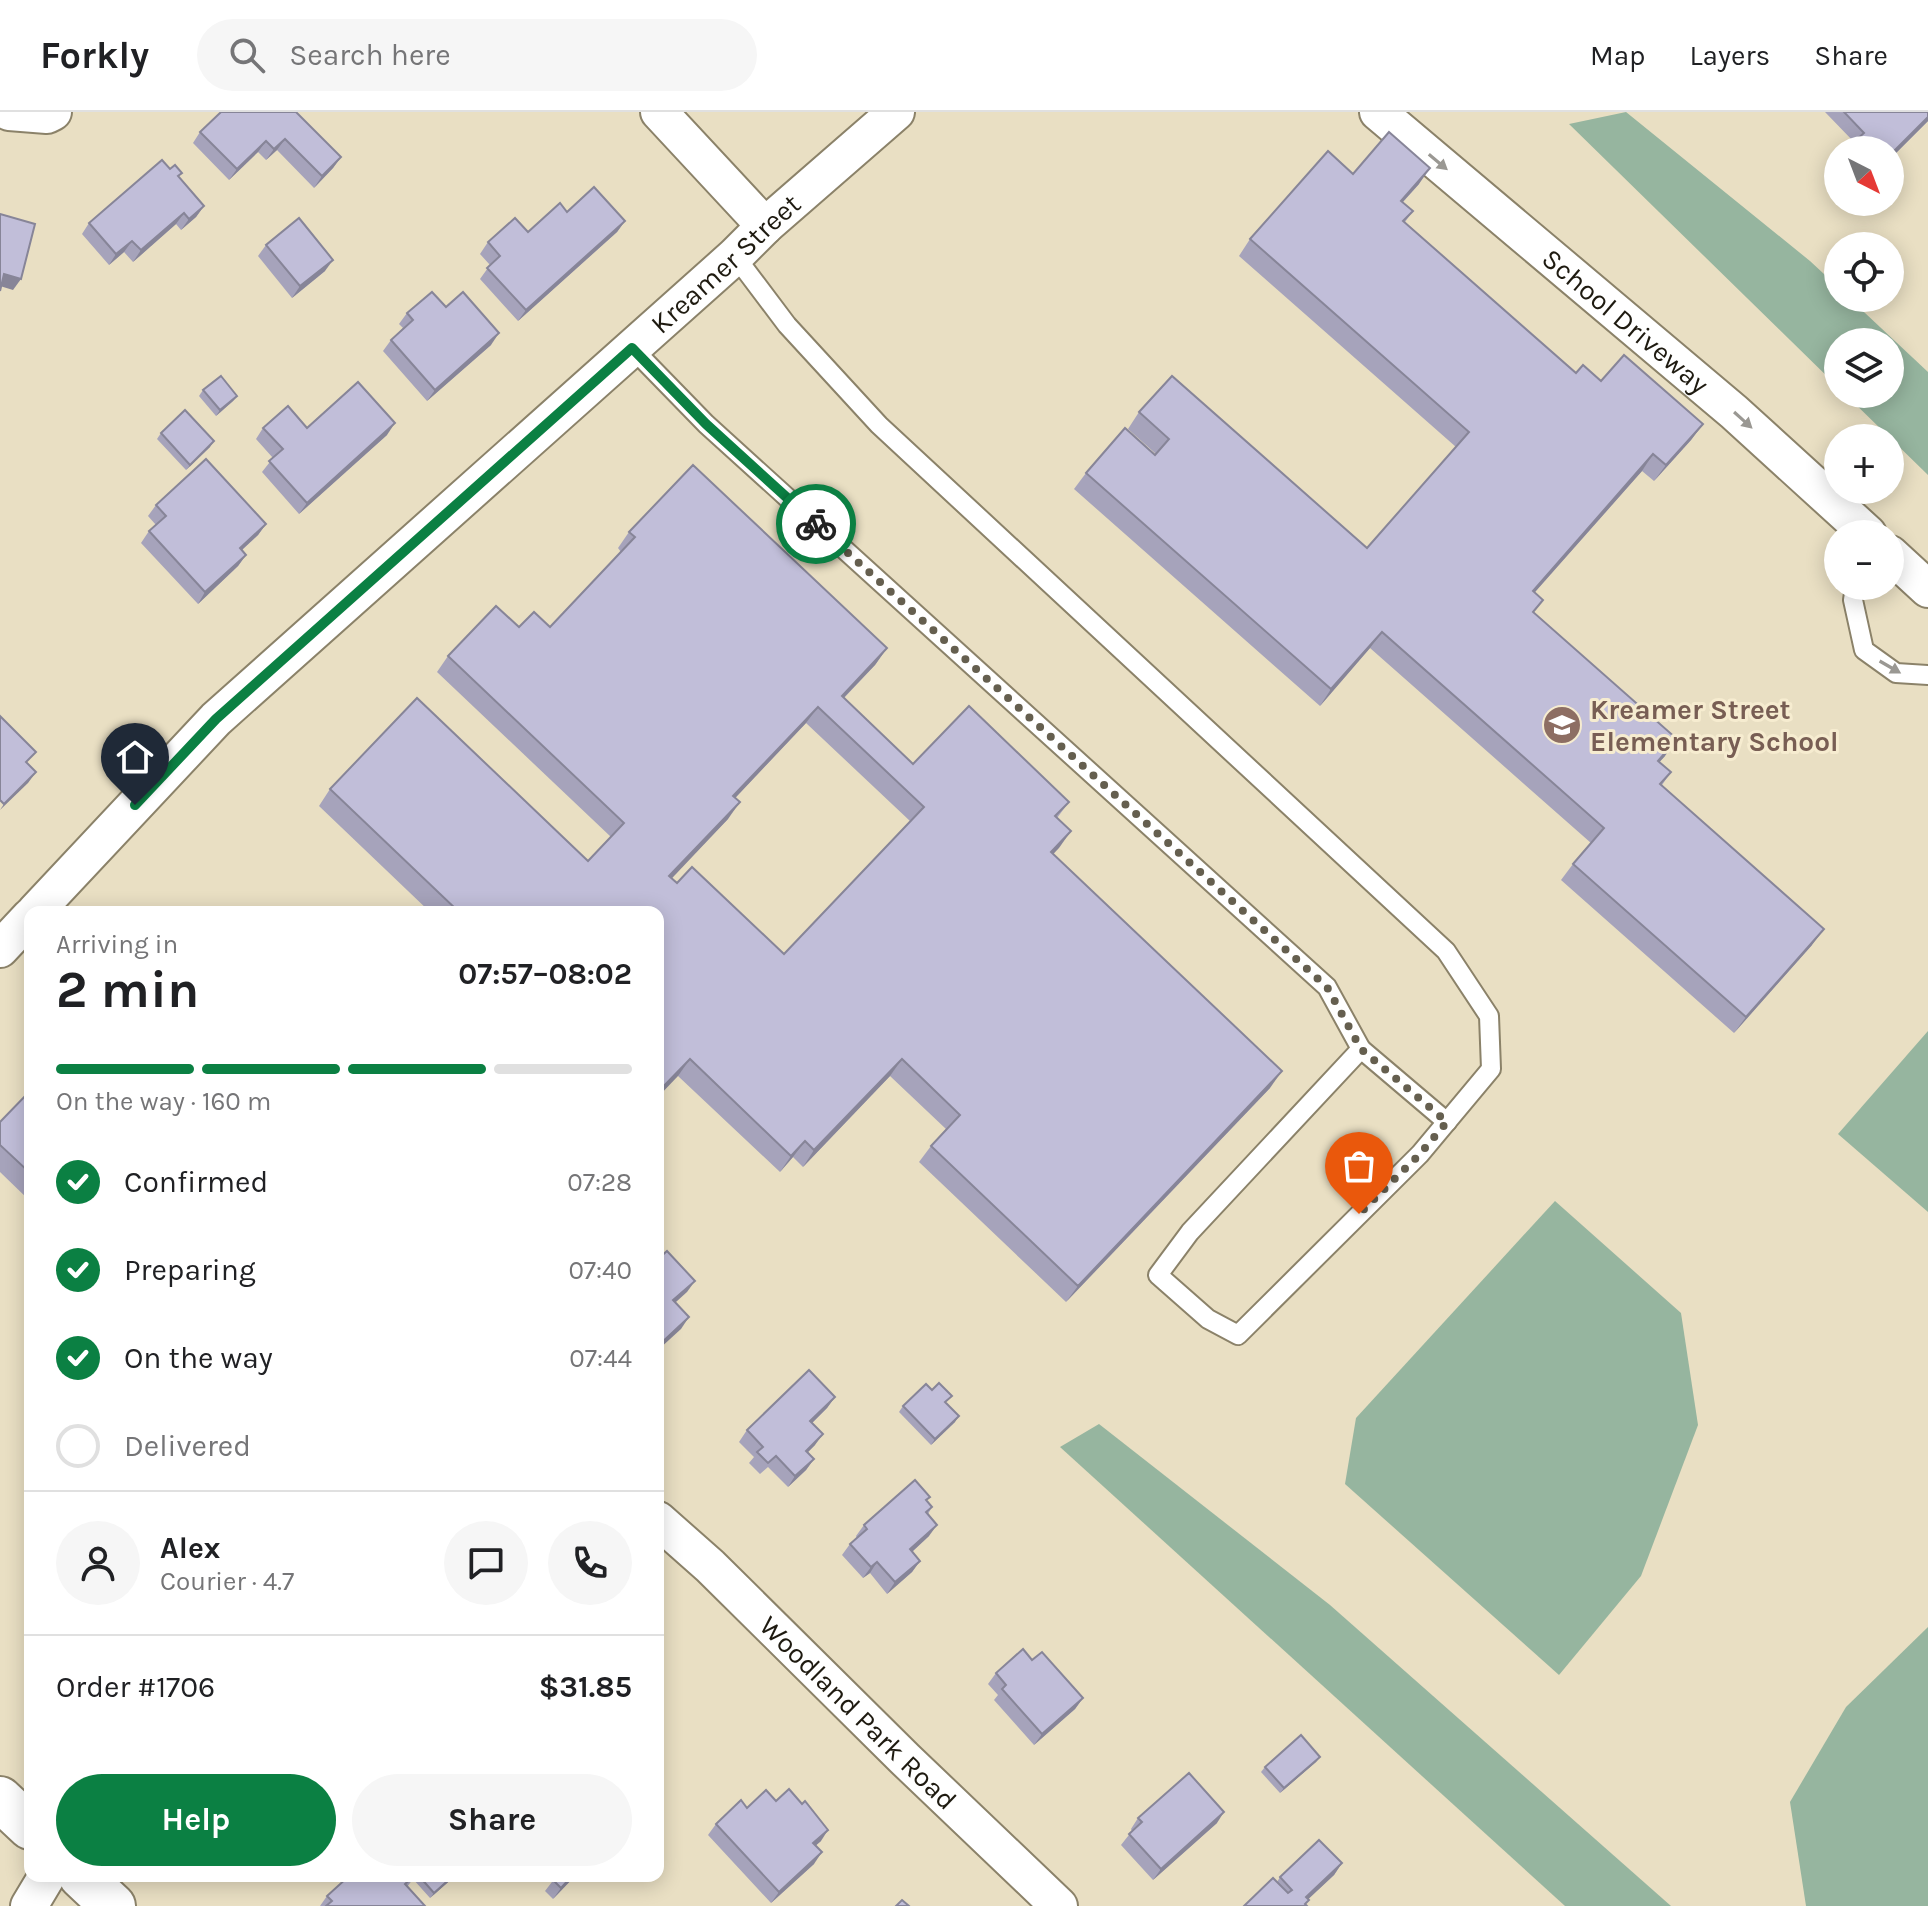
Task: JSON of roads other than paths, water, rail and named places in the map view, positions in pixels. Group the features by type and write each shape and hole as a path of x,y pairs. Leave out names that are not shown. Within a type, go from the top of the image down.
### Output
{"main road":[{"path":"0,1799 24,1821"},
{"path":"87,1882 113,1906"}],"street":[{"path":"9,112 47,115 53,112"},
{"path":"659,112 765,226"},
{"name":"Kreamer Street","path":"36,906 216,719 896,112"},
{"name":"School Driveway","path":"1378,112 1734,412 1851,520"},
{"path":"1904,567 1928,589"},
{"name":"Woodland Park Road","path":"664,1525 710,1566 1059,1906"},
{"path":"29,1906 43,1882"}],"lane":[{"path":"735,256 787,325 879,425 1446,951 1489,1016 1491,1069 1420,1154 1238,1335 1208,1319 1158,1275 1190,1232 1361,1049"},
{"path":"632,348 706,424 1327,987 1361,1049 1447,1122"},
{"path":"1853,600 1864,650 1896,673 1928,675"}],"place":[{"name":"Kreamer Street Elementary School","path":"1562,725"}]}
